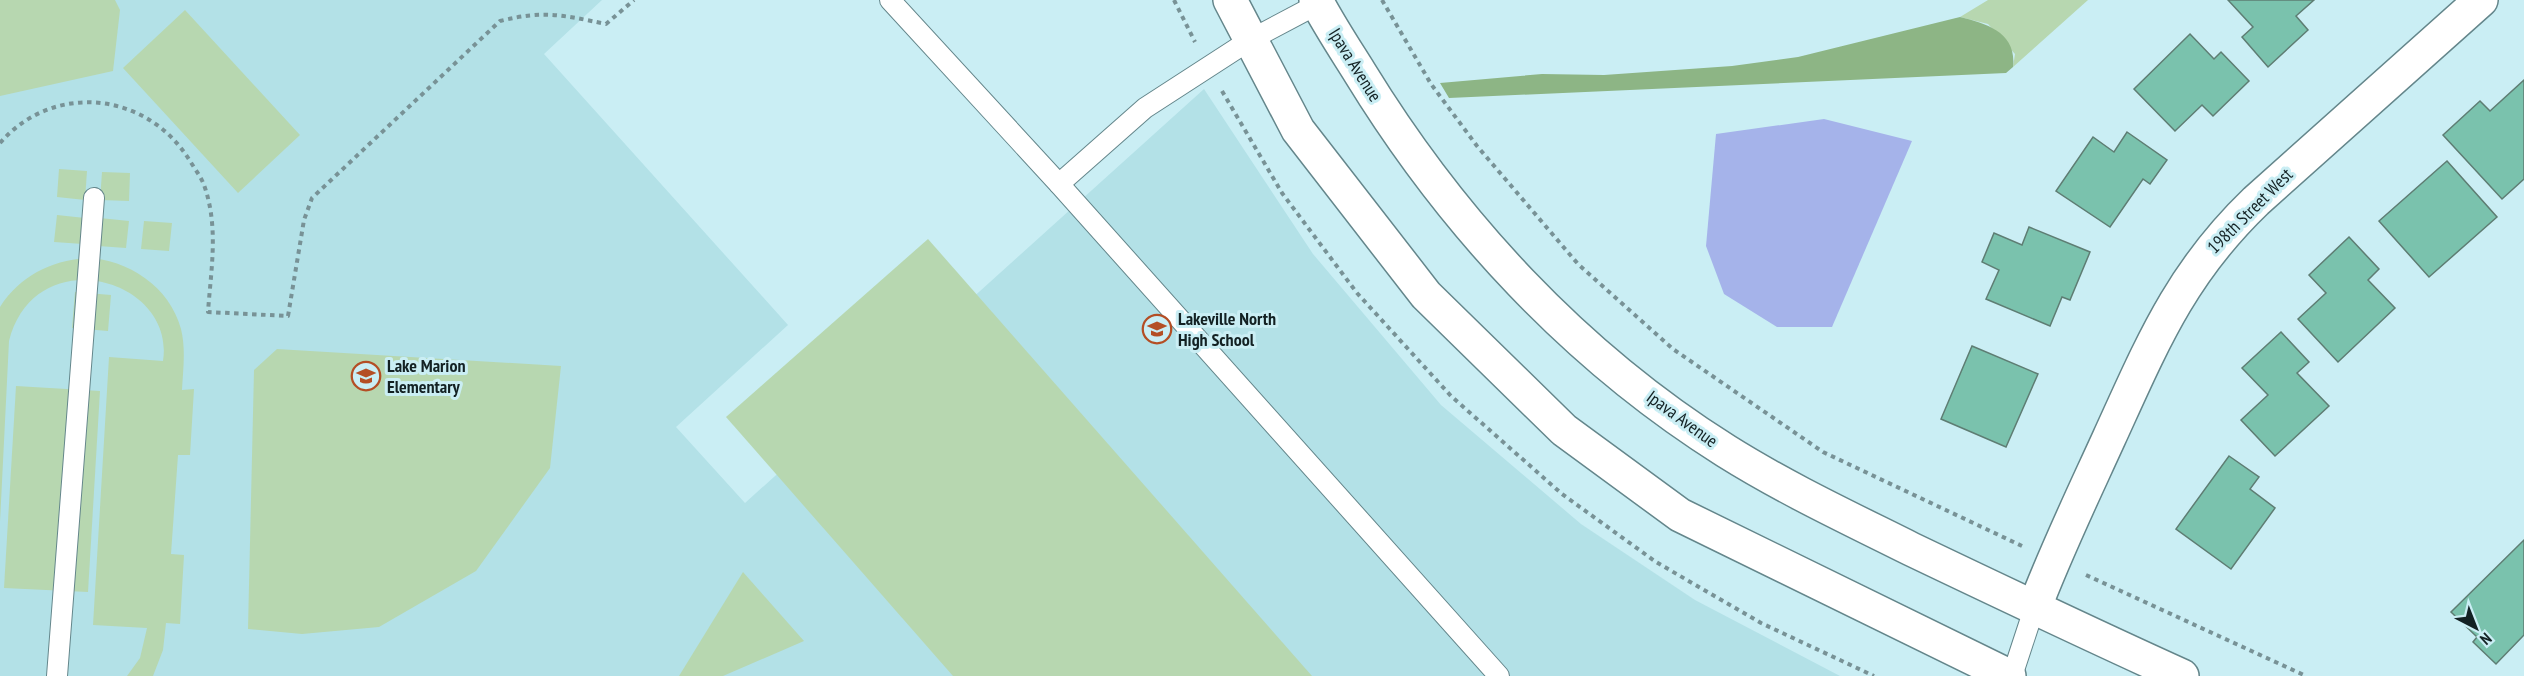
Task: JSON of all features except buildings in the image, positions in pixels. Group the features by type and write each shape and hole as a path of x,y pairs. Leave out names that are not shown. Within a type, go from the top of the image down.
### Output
{"street":[{"path":"1230,0 1298,130 1426,295 1564,430 1680,515 2011,676"},
{"name":"198th Street West","path":"2034,609 2053,559 2155,337 2188,278 2209,250 2256,201 2481,0"},
{"name":"Ipava Avenue","path":"1317,2 1391,125 1455,209 1549,314 1614,370 1728,452 1849,519 2034,609 2182,676"}],"lane":[{"path":"890,0 1059,184 1499,676"},
{"path":"1059,184 1145,108 1250,40 1317,2"},
{"path":"57,676 94,198"},
{"path":"2011,676 2034,609"}],"path":[{"path":"0,142 14,127 39,114 84,100 118,105 152,120 181,147 204,183 214,230 208,312 288,316 304,220 312,198 500,21 533,13 564,15 606,24 634,0"},
{"path":"1382,0 1431,84 1477,146 1578,264 1673,349 1823,452 2306,676"}],"shaded area":[{"path":"0,0 602,0 544,54 788,325 676,427 745,503 1204,89 1313,254 1441,405 1581,524 1695,600 1840,676 0,676"}],"green space":[{"path":"0,0 115,0 120,10 113,71 0,96"},
{"path":"1988,0 2088,0 2013,67 2015,54 1988,24 1960,17"},
{"path":"185,10 300,135 238,193 123,68"},
{"path":"1960,17 1981,23 1999,32 2010,46 2013,67 2006,73 1449,98 1440,83 1542,74 1604,75 1732,66 1798,57"},
{"path":"59,169 87,171 85,200 57,197"},
{"path":"102,172 130,173 129,201 100,200"},
{"path":"57,215 85,218 83,244 54,242"},
{"path":"100,218 129,221 126,248 98,246"},
{"path":"144,221 172,223 169,251 141,249"},
{"path":"928,239 1312,676 953,676 726,417"},
{"path":"86,258 102,260 132,270 157,288 167,300 183,337 182,390 194,389 190,455 178,455 171,554 184,555 180,624 166,623 163,650 153,676 127,676 140,658 147,628 93,625 109,357 163,361 161,332 148,309 127,291 101,282 73,281 46,289 24,309 9,341 0,522 0,307 17,287 37,272 60,263"},
{"path":"75,292 111,295 108,331 72,328"},
{"path":"277,349 561,366 550,468 476,571 379,627 302,634 248,629 254,370"},
{"path":"16,386 100,391 88,592 4,588"},
{"path":"743,572 804,641 723,676 679,676"}],"water":[{"path":"1824,119 1912,141 1832,327 1777,327 1724,294 1706,246 1716,134"}],"place":[{"name":"Lakeville North High School","path":"1157,329"},
{"name":"Lake Marion Elementary","path":"366,376"}]}
